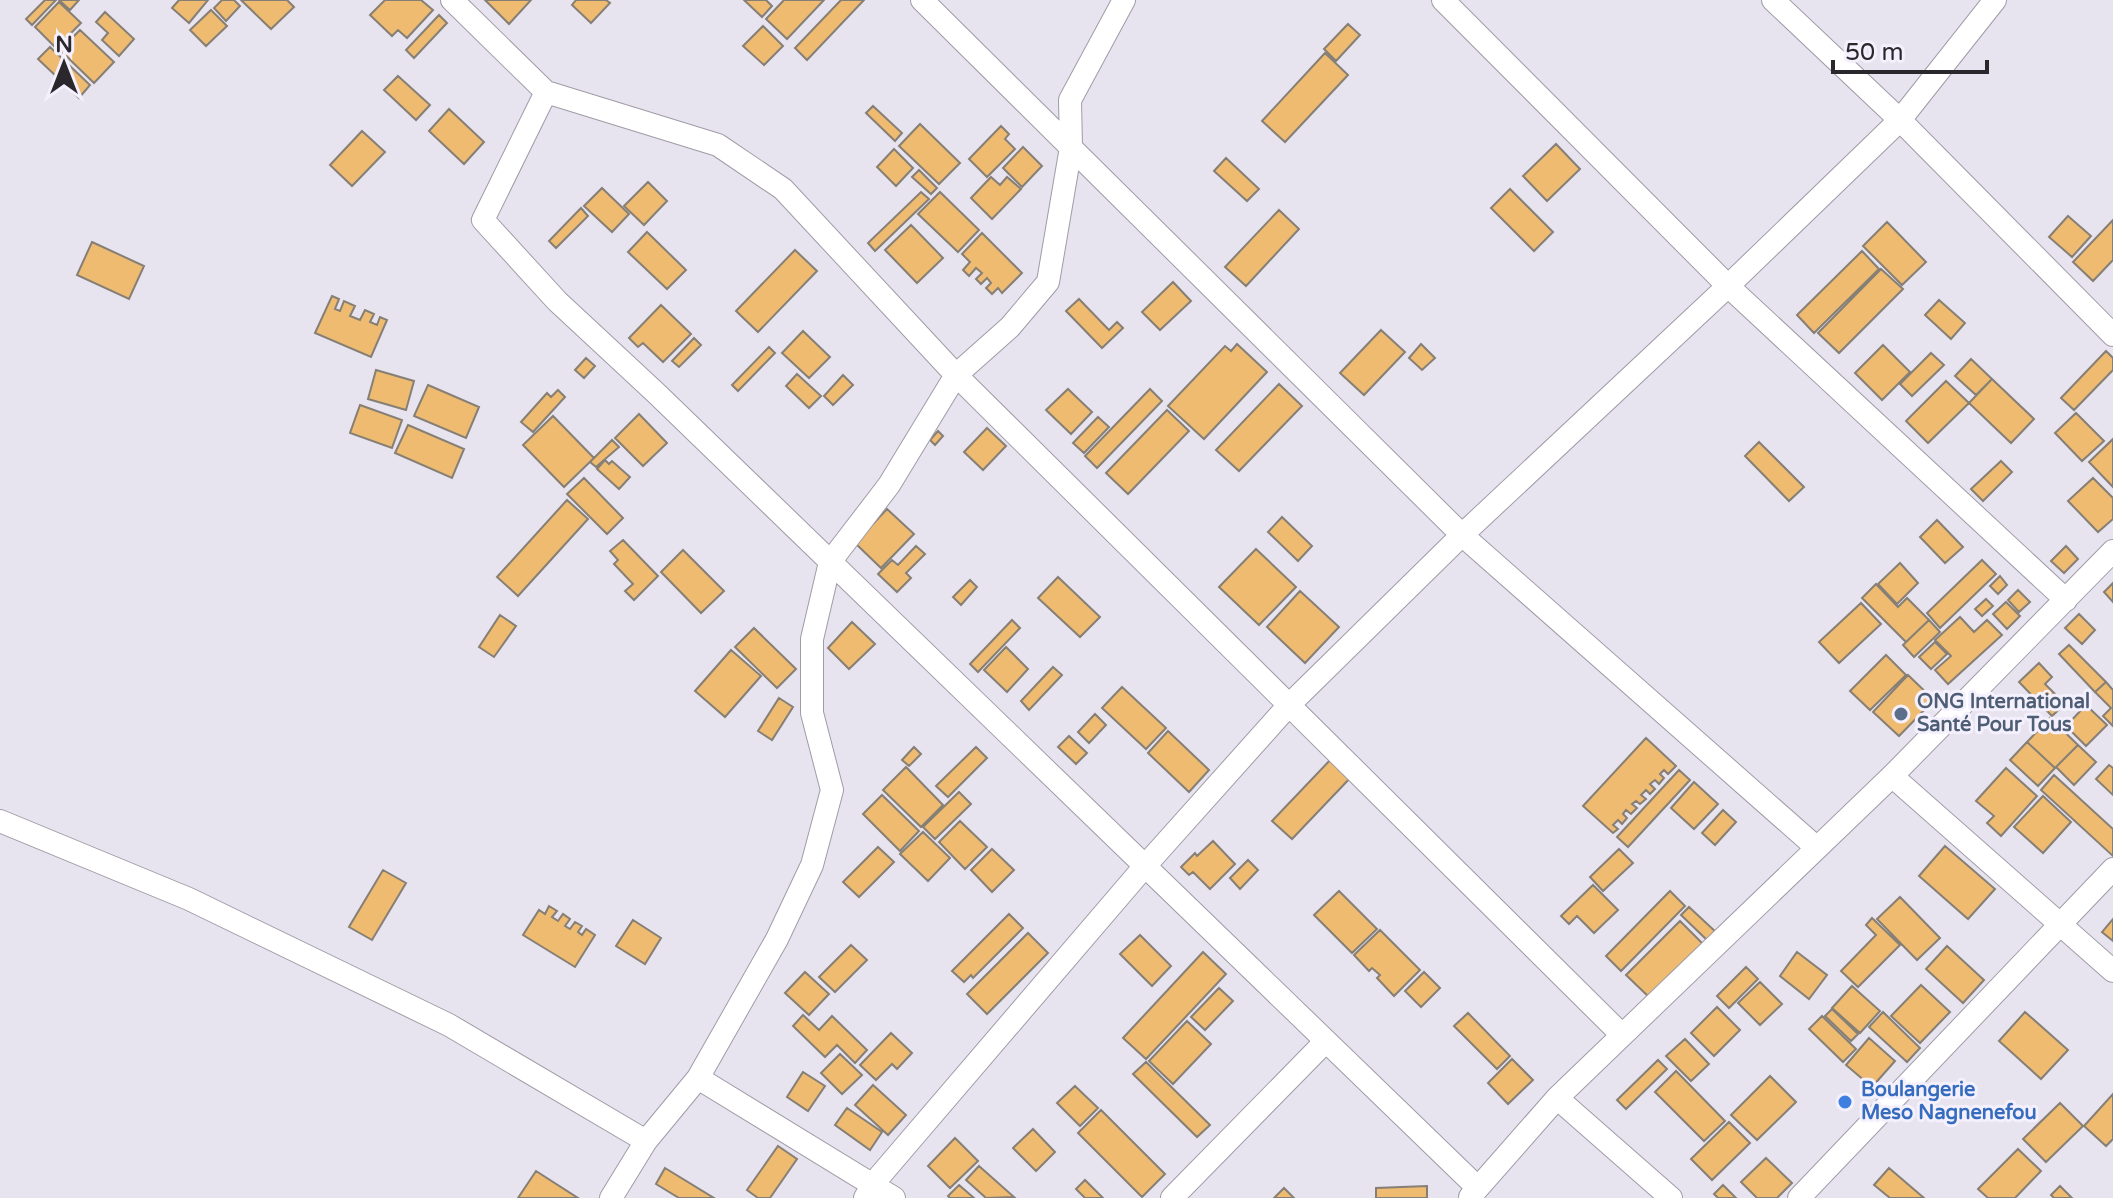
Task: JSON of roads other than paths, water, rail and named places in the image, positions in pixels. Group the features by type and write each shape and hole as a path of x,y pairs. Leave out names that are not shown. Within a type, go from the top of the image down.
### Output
{"street":[{"path":"452,0 546,92 718,145 783,189 956,375 1622,1035"},
{"path":"922,0 1462,535 1817,848"},
{"path":"611,1198 646,1141 698,1078 777,939 812,865 832,790 812,713 812,639 830,562 889,485 956,375 1010,327 1048,282 1071,147 1070,100 1124,0"},
{"path":"1443,0 1728,286 2066,600"},
{"path":"1773,0 1900,120 2113,335"},
{"path":"869,1192 1145,866 1289,705 1462,535 1900,120 1995,0"},
{"path":"546,92 483,220 557,301 1326,1041 1473,1193 1557,1098 1892,776 2113,551"},
{"path":"1892,776 2113,971"},
{"path":"0,821 189,899 449,1025 646,1141"},
{"path":"1799,1198 2113,869"},
{"path":"1172,1198 1326,1041"},
{"path":"698,1078 869,1192 894,1198"},
{"path":"1557,1098 1671,1198"}],"place":[{"name":"ONG International Santé Pour Tous","path":"1901,714"},
{"name":"Boulangerie Meso Nagnenefou","path":"1845,1102"}]}
